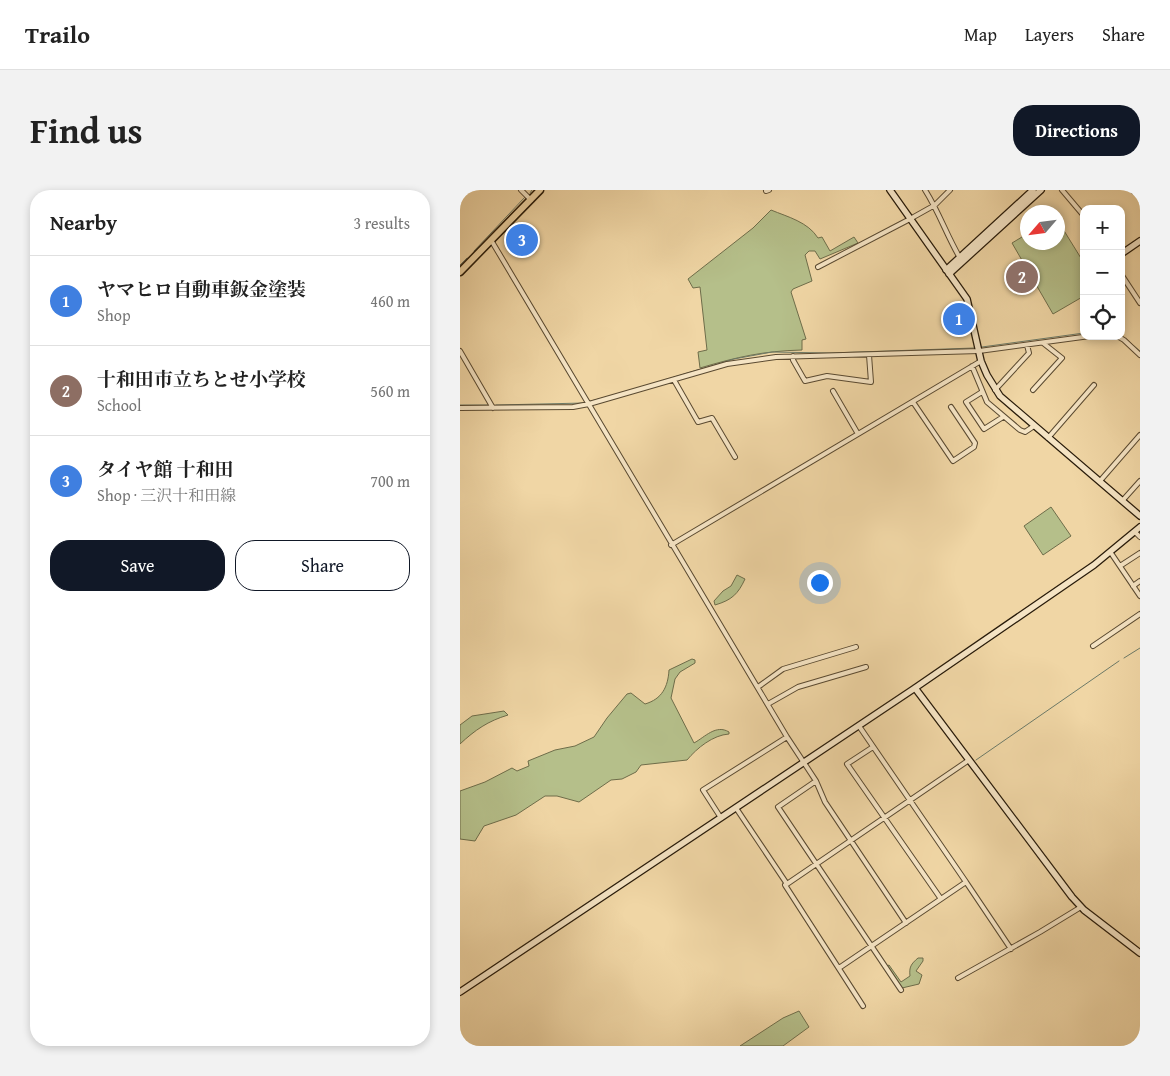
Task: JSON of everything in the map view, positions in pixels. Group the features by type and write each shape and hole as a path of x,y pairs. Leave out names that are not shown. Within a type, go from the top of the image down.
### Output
{"main road":[{"path":"460,272 540,190"}],"street":[{"path":"521,190 531,200"},
{"path":"890,190 967,299 981,361 995,390 1006,402 1140,516"},
{"path":"925,190 935,205 946,232 960,258"},
{"path":"818,267 935,205 950,190"},
{"path":"948,272 960,258 1032,190"},
{"path":"948,272 1041,190"},
{"path":"1062,190 1080,211"},
{"path":"492,240 671,545 787,737 816,781 825,802 906,922"},
{"path":"1125,251 1140,241"},
{"path":"1125,280 1140,303"},
{"path":"460,408 573,407 741,361 776,356 979,351 1080,338"},
{"path":"1124,340 1140,355"},
{"path":"1033,390 1062,358 1044,343"},
{"path":"995,390 1029,353 1026,346"},
{"path":"460,351 493,408"},
{"path":"793,356 793,360 805,381 827,376 871,382 869,355"},
{"path":"671,545 981,361"},
{"path":"972,366 987,402 1020,430 1025,432 1034,426"},
{"path":"674,380 698,422 712,418 735,457"},
{"path":"1048,438 1094,386"},
{"path":"833,392 858,434"},
{"path":"982,392 966,402 984,428 1003,416"},
{"path":"913,402 952,461 974,447 975,443 951,407"},
{"path":"1100,482 1140,435"},
{"path":"1123,500 1140,480"},
{"path":"460,992 916,688 1111,552 1140,527"},
{"path":"1135,532 1140,537"},
{"path":"1111,552 1140,596"},
{"path":"1120,566 1140,553"},
{"path":"1133,586 1140,581"},
{"path":"1093,646 1140,614"},
{"path":"758,687 783,669 856,647"},
{"path":"768,704 798,687 866,667"},
{"path":"916,688 1081,907 1140,953"},
{"path":"859,726 1011,949"},
{"path":"721,818 703,790 787,737"},
{"path":"873,747 847,764 941,899"},
{"path":"787,884 969,760"},
{"path":"816,781 778,807 901,990"},
{"path":"736,808 787,884 785,884 863,1006"},
{"path":"839,968 966,882"},
{"path":"958,978 1081,907"}],"green space":[{"path":"771,210 809,228 818,238 822,237 830,251 854,237 858,243 820,259 815,251 809,251 805,255 812,281 793,289 791,292 806,339 802,340 802,350 750,355 700,368 698,352 707,350 700,287 693,288 688,279 753,228"},
{"path":"1065,232 1080,257 1080,298 1053,314 1012,243 1020,238 1020,250 1065,250"},
{"path":"1051,507 1071,536 1043,555 1024,526"},
{"path":"737,575 745,579 740,589 730,599 715,605 714,601 723,591 731,586"},
{"path":"692,659 695,660 695,663 680,672 675,679 671,698 694,743 715,730 724,730 729,732 729,734 717,737 706,743 687,760 641,765 636,772 622,779 611,780 579,802 557,796 545,796 516,815 484,826 475,841 460,839 460,791 485,782 512,768 517,771 529,766 528,761 555,750 575,746 594,737 627,694 631,693 645,704 651,702 663,692 669,670"},
{"path":"504,711 508,715 482,726 460,744 460,725 472,716"},
{"path":"918,958 923,958 916,971 922,975 919,984 902,988 887,966 889,965 901,982 910,976 911,966"},
{"path":"799,1011 809,1027 783,1046 740,1046 783,1018"}],"waterway":[{"path":"474,251 525,197"},
{"path":"460,265 467,258"},
{"path":"982,347 1080,334"},
{"path":"1125,338 1140,351"},
{"path":"661,381 734,359 772,352 830,353 974,348"},
{"path":"591,401 614,395"},
{"path":"496,405 585,403"},
{"path":"460,405 489,405"},
{"path":"1124,658 1140,648"},
{"path":"976,760 1119,661"}],"place":[{"name":"タイヤ館 十和田","path":"522,240"},
{"name":"十和田市立ちとせ小学校","path":"1022,277"},
{"name":"ヤマヒロ自動車鈑金塗装","path":"959,319"}]}
